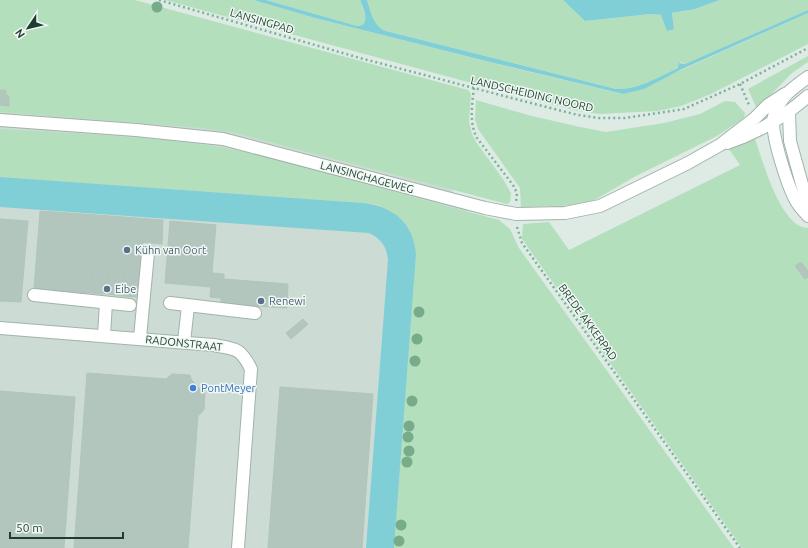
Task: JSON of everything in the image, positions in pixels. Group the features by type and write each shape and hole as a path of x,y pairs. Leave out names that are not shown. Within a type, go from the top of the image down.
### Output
{"street":[{"name":"LANSINGHAGEWEG","path":"0,120 136,130 223,139 485,208 516,214 565,213 600,206 688,164 720,145 755,118 768,105 808,77"},
{"path":"785,94 774,115 772,123 776,144 792,191 798,204 808,216"},
{"name":"LANSINGHAGEWEG","path":"720,145 743,138 772,123 789,112 808,96"},
{"path":"789,112 790,141 808,206"},
{"path":"140,338 148,253"},
{"path":"34,295 130,305"},
{"path":"104,335 106,303"},
{"path":"170,303 256,314"},
{"path":"184,342 188,306"},
{"name":"RADONSTRAAT","path":"0,328 104,335 213,345 236,349 245,356 251,368 238,548"}],"path":[{"name":"LANSINGPAD","path":"159,0 360,58"},
{"name":"LANDSCHEIDING NOORD","path":"360,58 578,115 599,118 625,118 684,109 740,84 808,48"},
{"name":"BREDE AKKERPAD","path":"474,88 472,116 473,130 477,138 508,178 517,193 516,214 518,233 522,243 740,548"}],"shaded area":[{"path":"0,87 99,94 444,179 705,548 0,548"}],"green space":[{"path":"0,0 135,0 468,90 471,94 469,121 472,134 511,193 510,202 507,204 231,132 201,128 0,112"},
{"path":"165,0 253,0 315,18 622,94 686,68 808,13 808,44 711,94 681,106 658,111 600,114 578,111 527,98"},
{"path":"266,0 360,0 366,18 364,23 357,26"},
{"path":"367,0 563,0 585,21 651,14 661,15 674,29 672,13 695,9 720,0 808,0 808,10 685,64 681,62 678,68 648,82 624,89 616,89 386,31 375,22"},
{"path":"808,56 808,62 792,73 757,109 748,89"},
{"path":"476,100 532,116 606,132 664,123 700,114 725,101 735,102 745,113 744,118 717,136 636,176 586,205 521,207 520,188 478,129 475,119"},
{"path":"0,129 155,139 185,142 246,152 499,220 510,229 519,248 734,548 394,548 416,254 412,236 392,212 377,204 0,177"},
{"path":"754,136 767,175 781,205 789,217 798,225 808,228 808,548 742,548 522,239 523,224 549,222 569,250 740,165 729,149"}],"water":[{"path":"253,0 266,0 357,26 362,25 365,19 360,0 367,0 375,22 386,31 616,89 624,89 648,82 678,68 679,63 685,64 808,10 808,13 680,70 644,89 623,94 315,18"},
{"path":"563,0 720,0 695,9 672,13 674,29 667,31 661,15 651,14 585,21"},
{"path":"0,177 363,203 386,209 399,217 404,222 412,236 416,254 394,548 366,548 388,260 385,247 377,238 369,233 0,207"}],"building":[{"path":"0,90 6,90 6,95 9,96 9,106 0,105"},
{"path":"40,211 97,215 91,293 34,289"},
{"path":"97,215 163,220 162,244 95,238"},
{"path":"0,219 28,221 21,302 0,301"},
{"path":"170,221 216,225 212,273 224,274 224,279 288,284 287,308 240,305 239,303 221,303 221,298 210,297 211,287 165,283"},
{"path":"95,238 143,241 141,263 93,260"},
{"path":"93,260 109,261 107,294 91,293"},
{"path":"109,261 125,262 122,296 107,294"},
{"path":"125,262 141,263 139,297 122,296"},
{"path":"801,262 808,271 808,277 805,279 795,266"},
{"path":"303,319 308,324 291,339 286,333"},
{"path":"87,373 166,379 172,374 190,375 191,379 203,393 205,393 204,410 198,416 188,548 74,548"},
{"path":"280,387 373,394 362,548 268,548"},
{"path":"0,391 75,397 64,548 0,548"}],"place":[{"name":"Kühn van Oort","path":"127,250"},
{"name":"Eibe","path":"107,289"},
{"name":"Renewi","path":"261,301"},
{"name":"PontMeyer","path":"193,388"}]}
